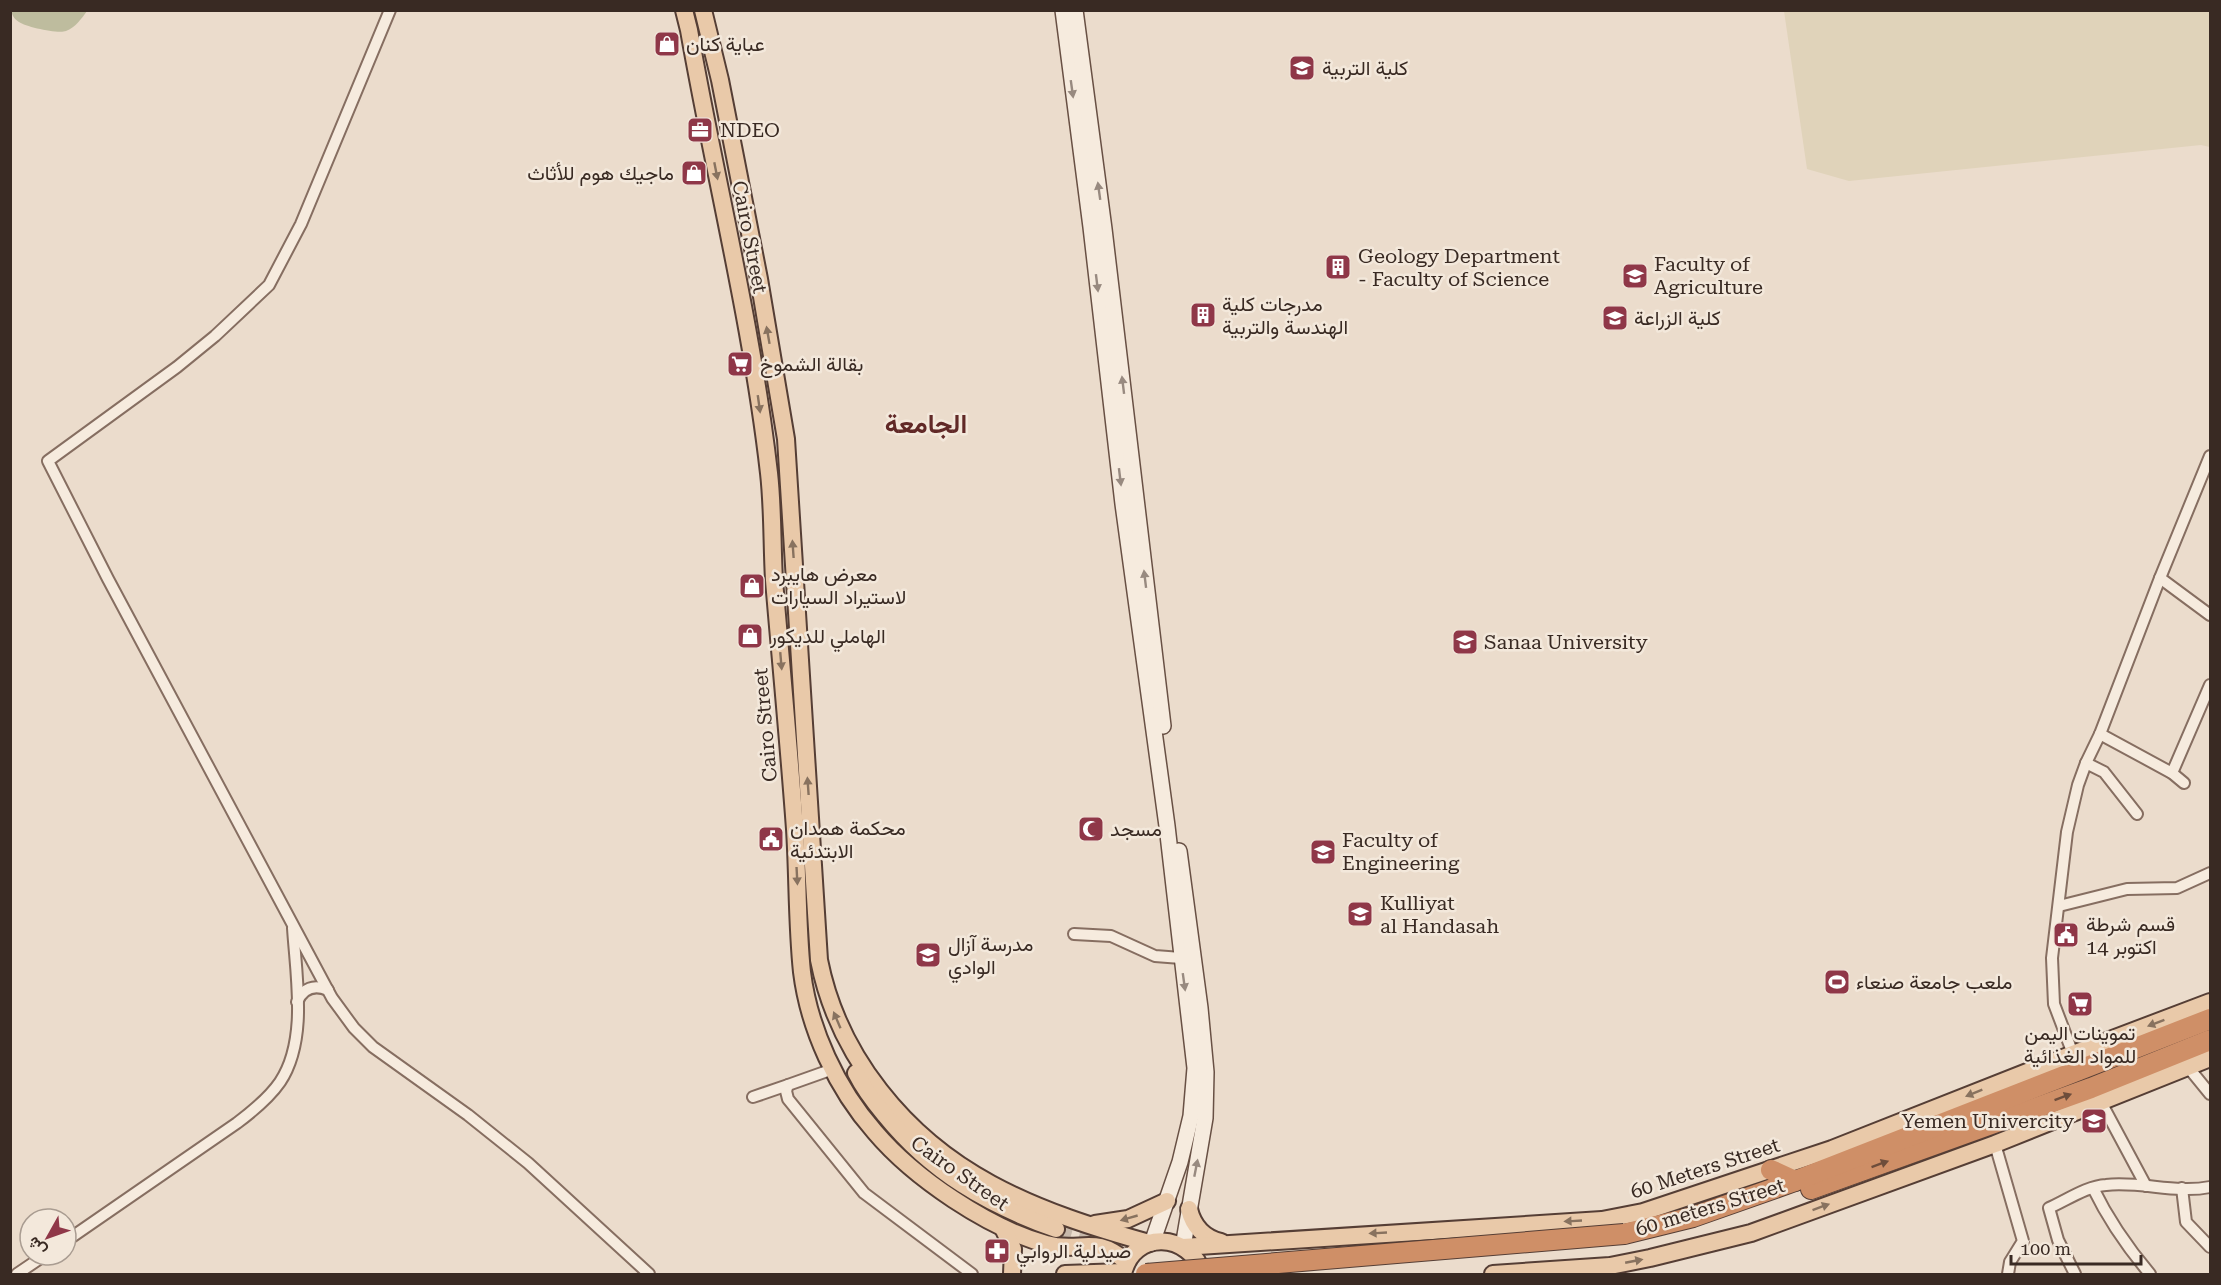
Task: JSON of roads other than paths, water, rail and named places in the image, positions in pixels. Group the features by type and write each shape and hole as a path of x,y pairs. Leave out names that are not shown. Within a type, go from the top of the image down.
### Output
{"highway":[{"name":"60 meters Street","path":"1146,1275 1624,1238 1796,1181 2087,1055 2211,1018"},
{"name":"60 meters Street","path":"1245,1275 1543,1254 1720,1222 2096,1095 2211,1040"},
{"path":"1771,1170 1796,1181"}],"main road":[{"name":"Cairo Street","path":"684,10 755,372 770,476 774,576 795,831 803,975 812,1016 833,1069 859,1112 899,1158 930,1182 1003,1228 1058,1232 1088,1225 1150,1243 1168,1241 1183,1246"},
{"name":"Cairo Street","path":"703,10 720,80 759,279 786,439 819,960 830,1002 847,1042 866,1072 890,1102 936,1147 1058,1232 1112,1251 1124,1270"},
{"path":"699,84 720,80"},
{"name":"60 Meters Street","path":"1183,1246 1602,1220 1643,1212 1832,1149 2087,1055 2211,1002"},
{"name":"60 Meters Street","path":"1493,1275 1610,1266 1742,1235 1995,1144 2096,1095 2211,1058"},
{"path":"833,1069 848,1081 893,1140 938,1179 1005,1220 1058,1232"},
{"path":"1088,1225 1128,1219 1167,1201"},
{"path":"1189,1209 1200,1231 1210,1239 1222,1243"},
{"path":"1003,1228 1013,1249 1012,1275"},
{"path":"1274,1275 1272,1264 1274,1256 1284,1242 1292,1238"},
{"path":"1065,1275 1124,1270 1136,1251 1150,1243"},
{"path":"1183,1246 1196,1258 1203,1275"}],"street":[{"path":"390,10 301,224 269,285 215,336 48,461 108,579 328,990 346,1019 373,1047 468,1115 528,1162 650,1275"},
{"path":"1063,10 1075,62 1098,228 1123,504 1200,1008 1206,1072 1198,1117 1183,1246"},
{"path":"1075,10 1075,62"},
{"path":"2087,1055 2054,1004 2052,958 2067,832 2078,785 2086,763 2100,734 2160,578 2211,456"},
{"path":"2160,578 2211,615"},
{"path":"2172,773 2207,704 2211,685"},
{"path":"2100,734 2172,773 2184,783"},
{"path":"2086,763 2104,772 2137,814"},
{"path":"1150,1243 1198,1117 1164,770"},
{"path":"2059,906 2127,889 2177,888 2211,873"},
{"path":"78,1233 237,1123 267,1097 286,1072 294,1053 297,1032 293,925"},
{"path":"1074,934 1111,936 1155,956 1181,958"},
{"path":"297,1003 309,988 318,987 328,990"},
{"path":"2188,1067 2211,1094"},
{"path":"753,1097 833,1069"},
{"path":"788,1085 786,1090 788,1099 864,1193 972,1275"},
{"path":"2096,1095 2146,1186"},
{"path":"1995,1144 2023,1241 2010,1262 2008,1275"},
{"path":"2075,1275 2058,1240 2049,1208 2093,1188 2106,1185 2211,1187"},
{"path":"2093,1188 2102,1207 2151,1275"},
{"path":"2182,1188 2186,1222 2211,1248"}],"tunnel":[{"path":"1056,1229 1106,1245 1129,1257 1149,1274"}],"place":[{"name":"عباية كنان","path":"667,44"},
{"name":"كلية التربية","path":"1302,68"},
{"name":"NDEO","path":"700,130"},
{"name":"ماجيك هوم للأثاث","path":"694,173"},
{"name":"Geology Department - Faculty of Science","path":"1338,267"},
{"name":"Faculty of Agriculture","path":"1635,276"},
{"name":"مدرجات كلية الهندسة والتربية","path":"1203,315"},
{"name":"كلية الزراعة","path":"1615,318"},
{"name":"بقالة الشموخ","path":"740,364"},
{"name":"معرض هايبرد لاستيراد السيارات","path":"752,586"},
{"name":"الهاملي للديكور","path":"750,636"},
{"name":"Sanaa University","path":"1465,642"},
{"name":"مسجد","path":"1091,829"},
{"name":"محكمة همدان الابتدئية","path":"771,839"},
{"name":"Faculty of Engineering","path":"1323,852"},
{"name":"Kulliyat al Handasah","path":"1360,914"},
{"name":"قسم شرطة 14 اكتوبر","path":"2066,935"},
{"name":"مدرسة آزال الوادي","path":"928,955"},
{"name":"ملعب جامعة صنعاء","path":"1837,982"},
{"name":"تموينات اليمن للمواد الغذائية","path":"2080,1004"},
{"name":"Yemen Univercity","path":"2094,1121"},
{"name":"صيدلية الروابي","path":"997,1251"}],"district":[{"name":"الجامعة","path":"926,424"}]}
